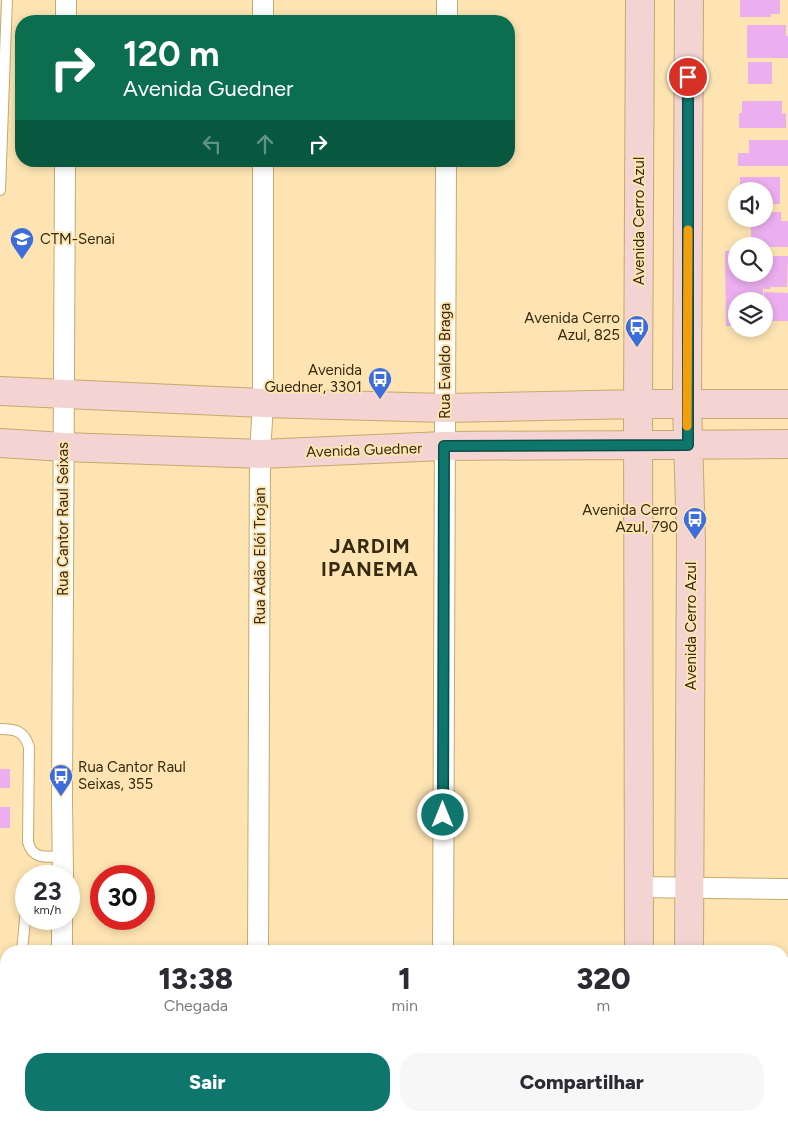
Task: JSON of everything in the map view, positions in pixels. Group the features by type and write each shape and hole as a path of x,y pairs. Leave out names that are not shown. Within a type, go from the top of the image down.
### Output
{"main road":[{"name":"Avenida Cerro Azul","path":"639,945 638,404 640,0"},
{"name":"Avenida Cerro Azul","path":"688,945 691,541 687,405 689,0"},
{"path":"0,391 263,403 445,408 638,404 788,404"},
{"name":"Avenida Guedner","path":"0,443 260,454 444,446 788,444"}],"street":[{"path":"66,0 66,15"},
{"path":"263,0 263,15"},
{"path":"447,0 447,15"},
{"name":"Rua Cantor Raul Seixas","path":"63,865 65,167"},
{"name":"Rua Adão Elói Trojan","path":"258,945 260,454 263,403 263,167"},
{"name":"Rua Evaldo Braga","path":"443,945 446,167"},
{"path":"640,888 788,889"},
{"path":"62,930 62,945"}],"lane":[{"path":"0,190 7,0"},
{"path":"0,729 19,730 27,740 29,747 28,842 30,848 36,855 43,857 63,856"},
{"path":"23,945 24,930"}],"building":[{"path":"740,0 780,0 780,14 771,14 771,17 740,17"},
{"path":"747,25 786,25 788,58 747,58"},
{"path":"748,62 772,62 772,84 748,84"},
{"path":"742,101 782,101 782,114 786,113 786,128 739,128 739,113 742,113"},
{"path":"749,140 788,140 788,166 738,166 738,153 749,153"},
{"path":"740,177 780,177 780,204 773,204 773,182 740,182"},
{"path":"773,212 781,212 781,221 788,221 788,247 773,247 773,237 751,237 751,227 773,227"},
{"path":"725,251 728,251 728,282 773,282 773,256 788,256 787,287 770,287 770,289 763,289 763,292 728,292 728,326 726,326"},
{"path":"773,292 788,293 788,321 773,321"},
{"path":"0,769 10,769 10,788 0,788"},
{"path":"0,807 10,807 10,828 0,828"}],"slow traffic":[{"path":"687,426 688,230"}],"place":[{"name":"CTM-Senai","path":"22,260"},
{"name":"Avenida Cerro Azul, 825","path":"637,348"},
{"name":"Avenida Guedner, 3301","path":"380,400"},
{"name":"Avenida Cerro Azul, 790","path":"695,540"},
{"name":"Rua Cantor Raul Seixas, 355","path":"61,797"}],"district":[{"name":"JARDIM IPANEMA","path":"370,558"}],"route":[{"path":"443,815 444,446 688,445 688,77"}]}
